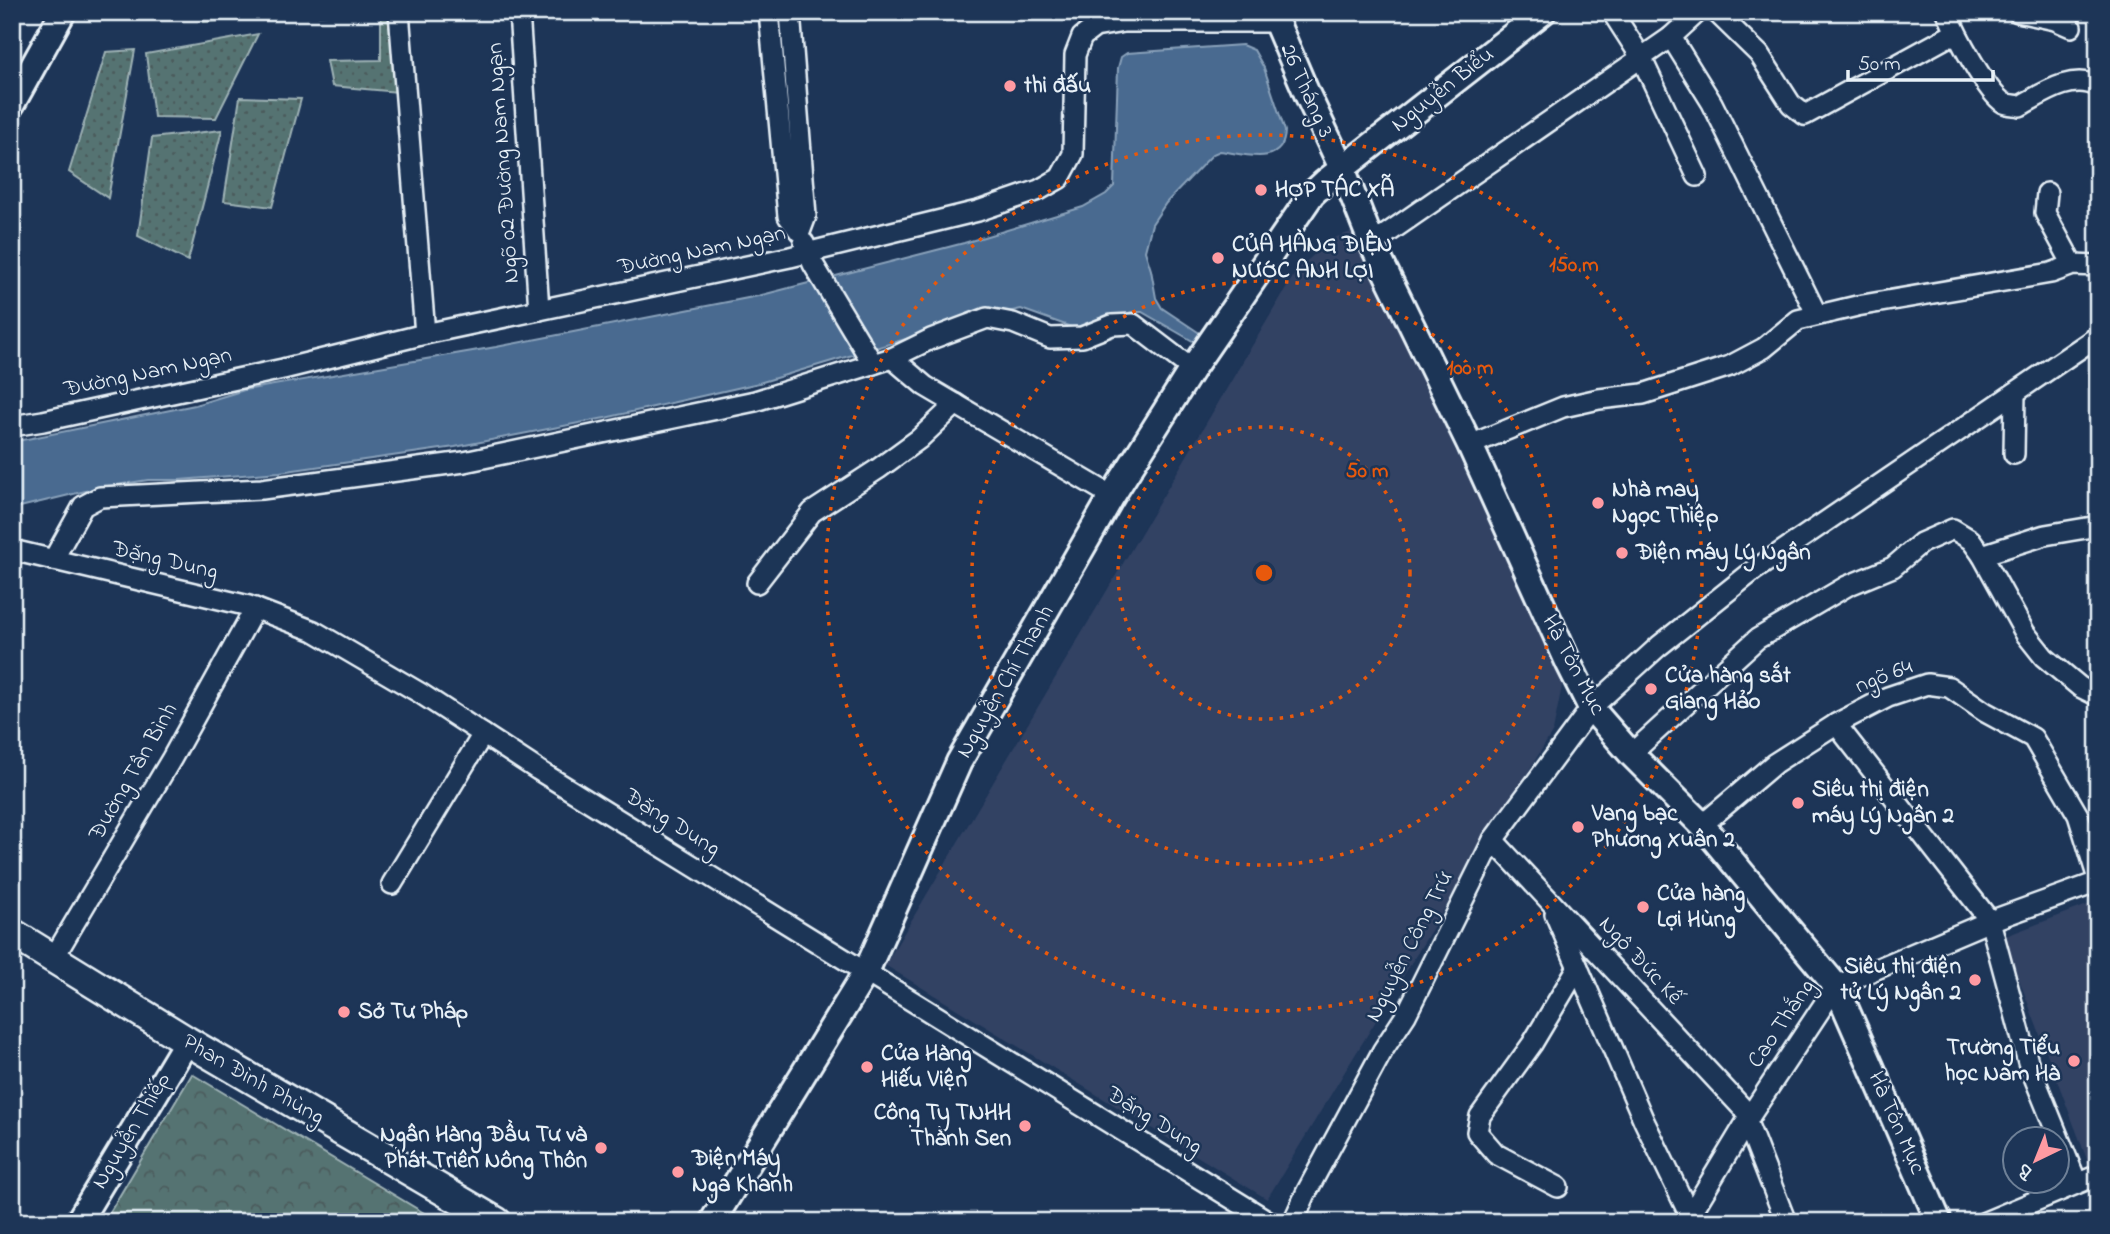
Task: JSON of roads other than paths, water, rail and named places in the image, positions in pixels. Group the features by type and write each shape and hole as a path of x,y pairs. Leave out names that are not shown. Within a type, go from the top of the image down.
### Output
{"main road":[{"name":"Phan Đình Phùng","path":"12,933 187,1041 498,1222"}],"street":[{"path":"12,104 62,12"},
{"path":"399,12 425,334"},
{"name":"Ngõ 02 Đường Nam Ngạn","path":"519,12 539,310"},
{"path":"769,12 788,216 800,232 810,259 869,358"},
{"path":"790,12 806,216 800,232"},
{"name":"Nguyễn Biểu","path":"1342,168 1543,12"},
{"path":"1612,12 1641,57 1697,176"},
{"path":"1372,244 1671,37 1698,12"},
{"path":"1716,12 1759,54 1791,104 1805,115 1955,33"},
{"path":"1947,12 1955,33 1985,81 2004,103 2020,106 2048,91 2076,81 2090,82 2098,87"},
{"path":"2018,12 2055,20 2071,27"},
{"name":"Đường Nam Ngạn","path":"12,426 283,369 425,334 539,310 810,259 978,211 1039,190 1060,178 1073,154 1075,55 1082,37 1095,27 1124,22 1274,17"},
{"name":"26 Tháng 3","path":"1274,17 1342,168"},
{"path":"1671,37 1712,103 1816,315"},
{"name":"Hà Tôn Mục","path":"1342,168 1372,244 1470,445 1591,708 1631,754 1702,825 1836,986 1939,1222"},
{"name":"Nguyễn Chí Thanh","path":"712,1222 866,972 959,762 1112,496 1192,369 1312,194 1342,168"},
{"path":"2047,193 2045,213 2073,265"},
{"path":"1470,445 1563,407 1599,399 1643,394 1730,366 1764,348 1798,320 2051,273 2073,265 2098,266"},
{"path":"53,560 83,506 100,497 262,489 464,462 755,401 869,358 892,358 931,339 987,318 1013,323 1050,338 1082,337 1112,325 1133,324 1192,369"},
{"name":"Nguyễn Công Trứ","path":"1293,1222 1383,1050 1406,1015 1493,839 1591,708 1659,646 1753,571 2098,336"},
{"path":"892,358 925,386 1112,496"},
{"path":"2014,454 2015,393"},
{"path":"757,583 812,512 919,439 956,404"},
{"path":"1982,555 2045,535 2098,526"},
{"path":"1631,754 1757,639 1847,586 1893,567 1921,543 1953,530 1971,540 1982,555 2025,634 2044,657 2080,687 2098,696"},
{"name":"Đặng Dung","path":"12,550 255,608 314,631 420,693 1270,1222"},
{"name":"Đường Tân Bình","path":"53,959 172,758 255,608"},
{"name":"ngõ 64","path":"1702,825 1775,763 1836,724 1888,697 1927,684 1949,687 1985,712 2033,738 2078,815 2098,881"},
{"path":"1836,724 1990,921 2028,1062 2077,1183"},
{"path":"392,884 483,734"},
{"name":"Ngô Đức Kế","path":"1493,839 1748,1119"},
{"name":"Cao Thắng","path":"1688,1219 1748,1119 1836,986 1990,921 2098,881"},
{"path":"1549,900 1688,1219"},
{"path":"1559,1187 1496,1154 1478,1132 1480,1116 1532,1044 1578,967"},
{"name":"Nguyễn Thiếp","path":"78,1222 187,1041"},
{"path":"1748,1119 1786,1222"},
{"path":"1985,1222 2098,1175"}],"place":[{"name":"thi đấu","path":"1010,86"},
{"name":"HỢP TÁC XÃ","path":"1261,190"},
{"name":"CỦA HÀNG ĐIỆN NƯỚC ANH LỢI","path":"1218,258"},
{"name":"Nhà may Ngọc Thiệp","path":"1598,503"},
{"name":"Điện máy Lý Ngân","path":"1622,553"},
{"name":"Cửa hàng sắt Giang Hảo","path":"1651,689"},
{"name":"Siêu thị điện máy Lý Ngân 2","path":"1798,803"},
{"name":"Vang bạc Phương Xuân 2","path":"1578,827"},
{"name":"Cửa hàng Lợi Hùng","path":"1643,907"},
{"name":"Siêu thị điện tử Lý Ngân 2","path":"1975,980"},
{"name":"Sở Tư Pháp","path":"344,1012"},
{"name":"Trường Tiểu học Nam Hà","path":"2074,1061"},
{"name":"Cửa Hàng Hiếu Viện","path":"867,1067"},
{"name":"Công Ty TNHH Thành Sen","path":"1025,1126"},
{"name":"Ngân Hàng Đầu Tư và Phát Triên Nông Thôn","path":"601,1148"},
{"name":"Điện Máy Nga Khanh","path":"678,1172"}]}
